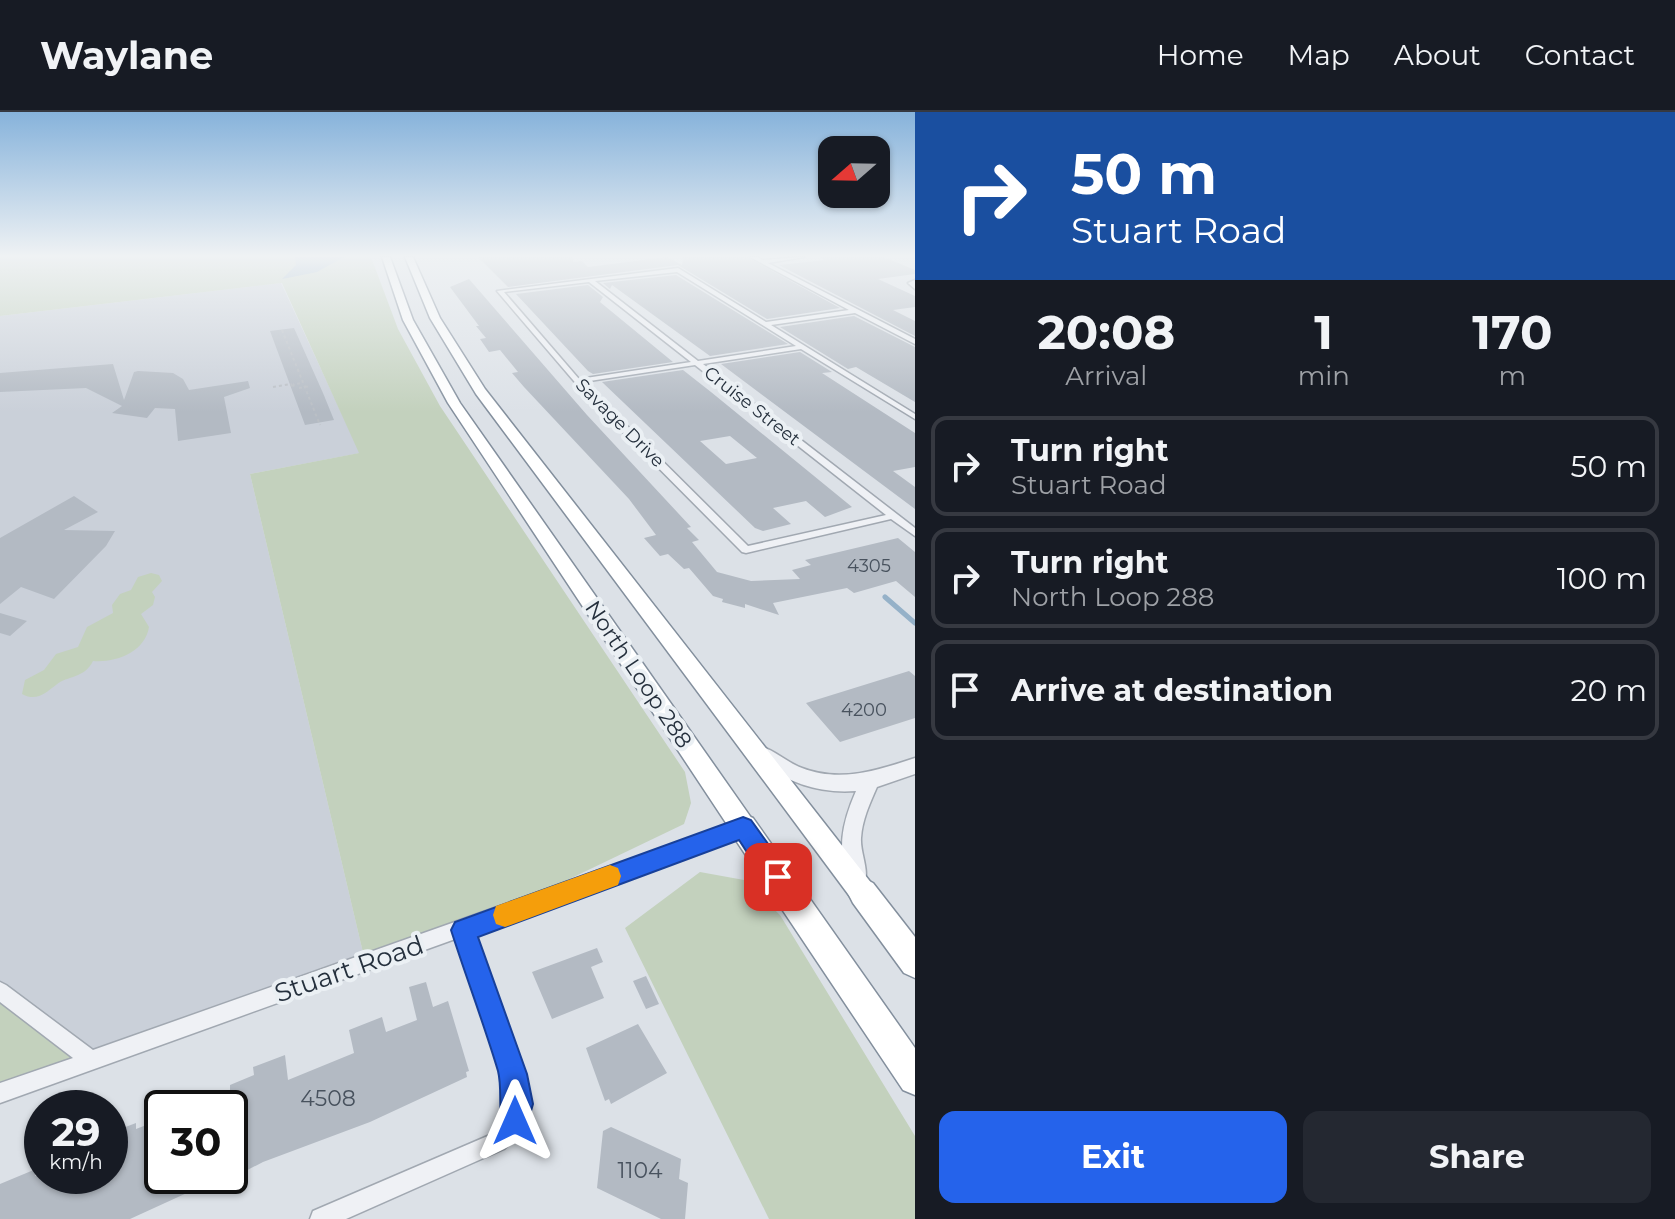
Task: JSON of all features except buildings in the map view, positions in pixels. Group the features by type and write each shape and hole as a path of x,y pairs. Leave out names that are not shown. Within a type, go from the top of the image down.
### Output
{"highway":[{"name":"North Loop 288","path":"404,309 454,403 915,1078"},
{"name":"North Loop 288","path":"431,309 480,391 915,962"}],"street":[{"name":"Savage Drive","path":"515,309 578,381 746,550 893,516"},
{"name":"Cruise Street","path":"627,309 915,533"},
{"path":"741,309 915,417"},
{"path":"851,309 915,342"},
{"path":"766,324 855,311"},
{"path":"578,381 802,347"},
{"path":"750,745 782,768 818,781 846,785 869,783 915,766"},
{"path":"863,893 849,852 851,828 869,783"},
{"name":"Stuart Road","path":"0,1093 365,961 463,930 743,827"},
{"path":"321,1219 497,1142 511,1131 518,1104 513,1074 463,930"},
{"path":"0,991 91,1060"}],"path":[{"path":"282,330 320,425"},
{"path":"273,387 291,384 293,388 294,384 302,382"},
{"path":"299,388 311,386"}],"shaded area":[{"path":"63,309 293,309 360,453 250,474 365,961 91,1060 0,991 0,316"}],"green space":[{"path":"0,309 63,309 0,316"},
{"path":"294,309 390,309 398,329 440,406 685,772 691,803 684,824 463,930 365,961 250,474 359,453"},
{"path":"151,573 159,575 162,581 152,592 155,597 153,605 141,614 149,627 136,649 120,658 93,661 81,674 61,682 40,696 22,694 25,680 44,670 56,654 78,647 87,627 113,613 112,605 120,594 131,590 138,577"},
{"path":"700,872 744,880 780,915 915,1136 915,1219 769,1219 625,928"},
{"path":"0,991 91,1060 0,1093"}],"waterway":[{"path":"885,597 915,623"}],"slow traffic":[{"path":"505,915 610,876"}],"route":[{"path":"515,1121 518,1104 513,1074 463,930 743,827 778,877"}]}
